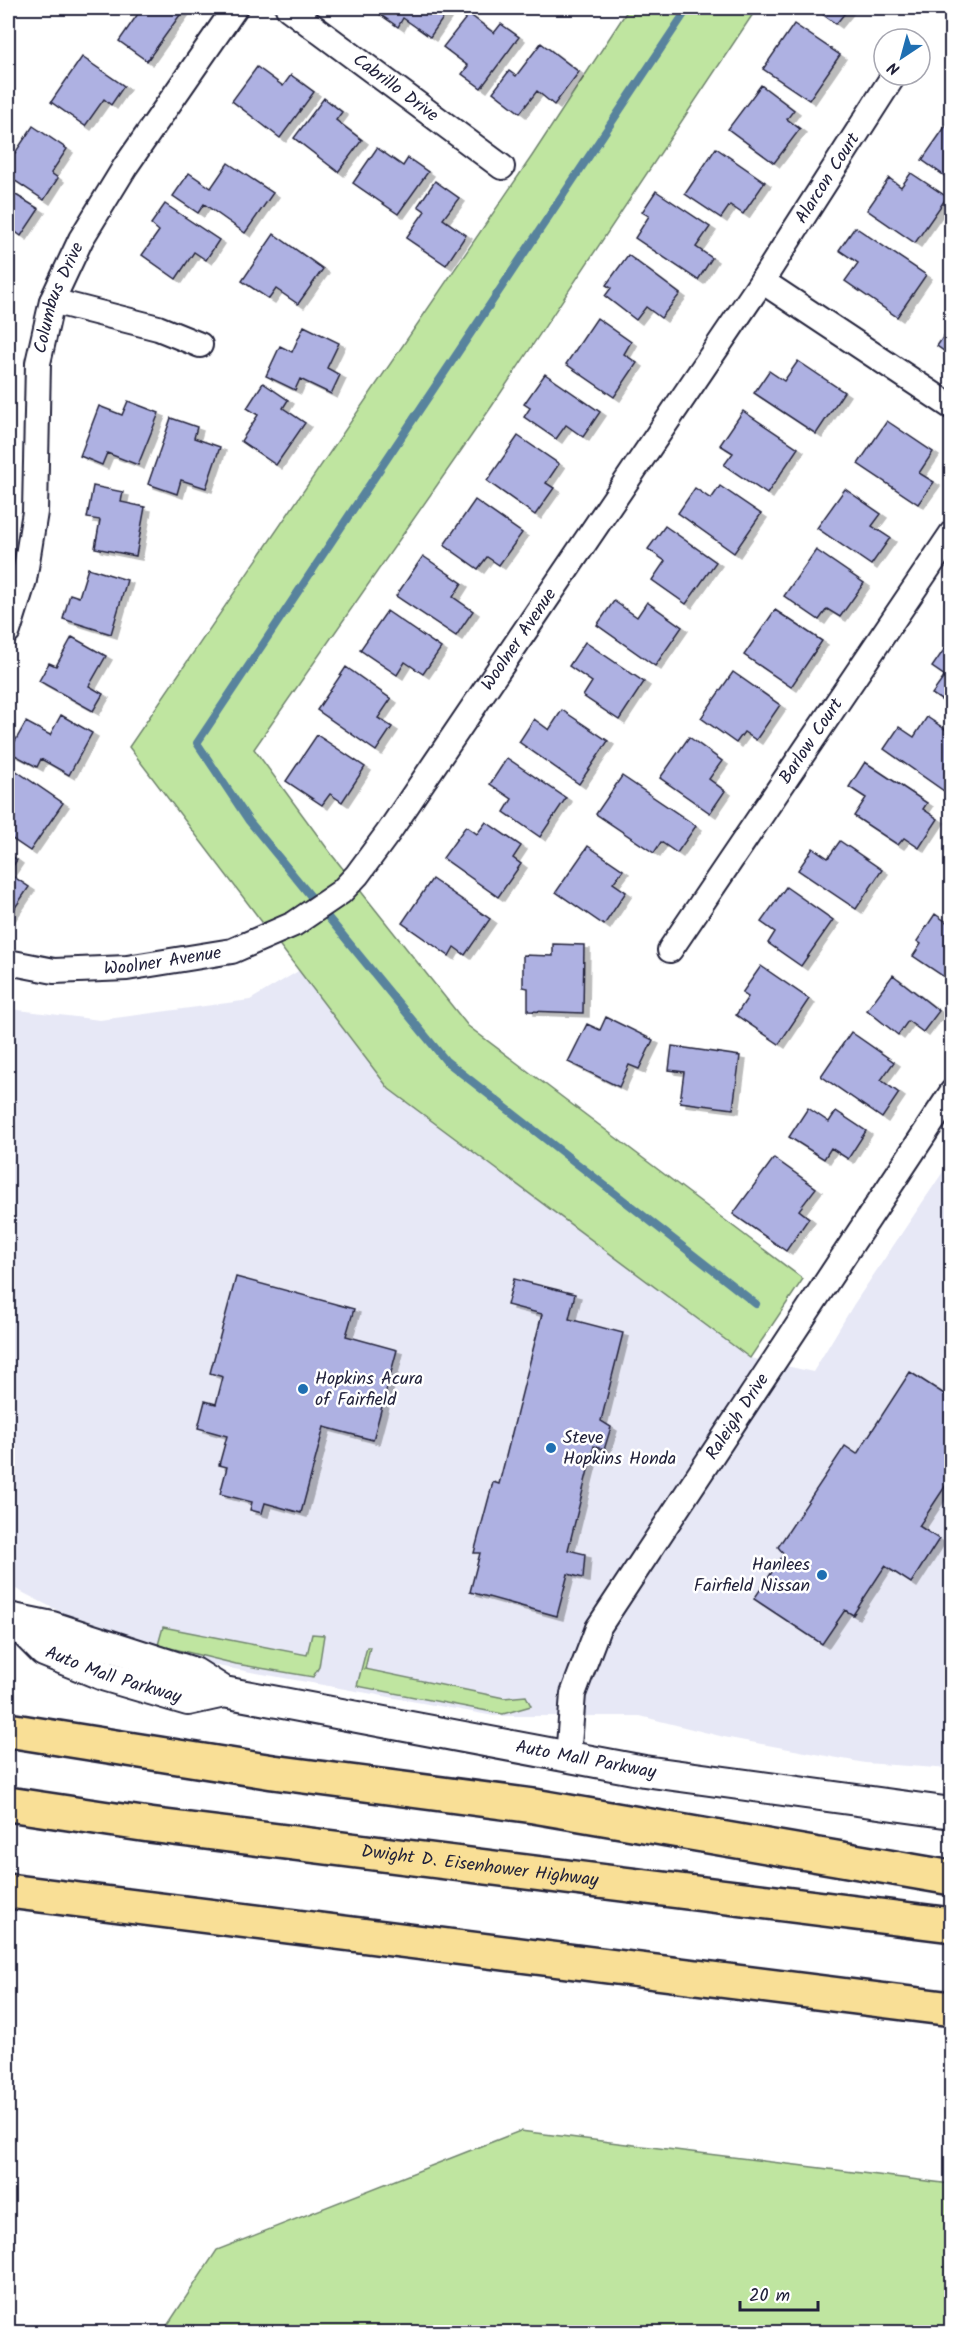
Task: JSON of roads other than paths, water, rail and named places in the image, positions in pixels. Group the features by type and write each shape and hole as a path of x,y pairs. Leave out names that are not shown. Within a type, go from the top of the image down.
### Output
{"highway":[{"path":"8,1730 273,1772 534,1806 951,1878"},
{"name":"Dwight D. Eisenhower Highway","path":"8,1804 160,1826 951,1925"},
{"path":"8,1891 951,2009"}],"street":[{"name":"Columbus Drive","path":"8,631 24,580 35,512 38,363 52,301 81,239 125,167 235,8"},
{"name":"Cabrillo Drive","path":"288,8 502,167"},
{"name":"Alarcon Court","path":"762,280 886,87"},
{"path":"762,280 951,407"},
{"name":"Woolner Avenue","path":"8,962 54,971 127,968 232,951 294,924 341,892 357,875 762,280"},
{"path":"52,301 158,328 200,345"},
{"name":"Barlow Court","path":"670,950 951,533"},
{"name":"Raleigh Drive","path":"568,1758 573,1694 598,1628 951,1092"},
{"name":"Auto Mall Parkway","path":"11,1620 44,1651 106,1676 188,1700 224,1692 568,1758 951,1813"}],"waterway":[{"path":"688,8 197,743 249,821 446,1061 756,1304"}],"place":[{"name":"Hopkins Acura of Fairfield","path":"303,1389"},
{"name":"Steve Hopkins Honda","path":"551,1448"},
{"name":"Hanlees Fairfield Nissan","path":"822,1575"}]}
